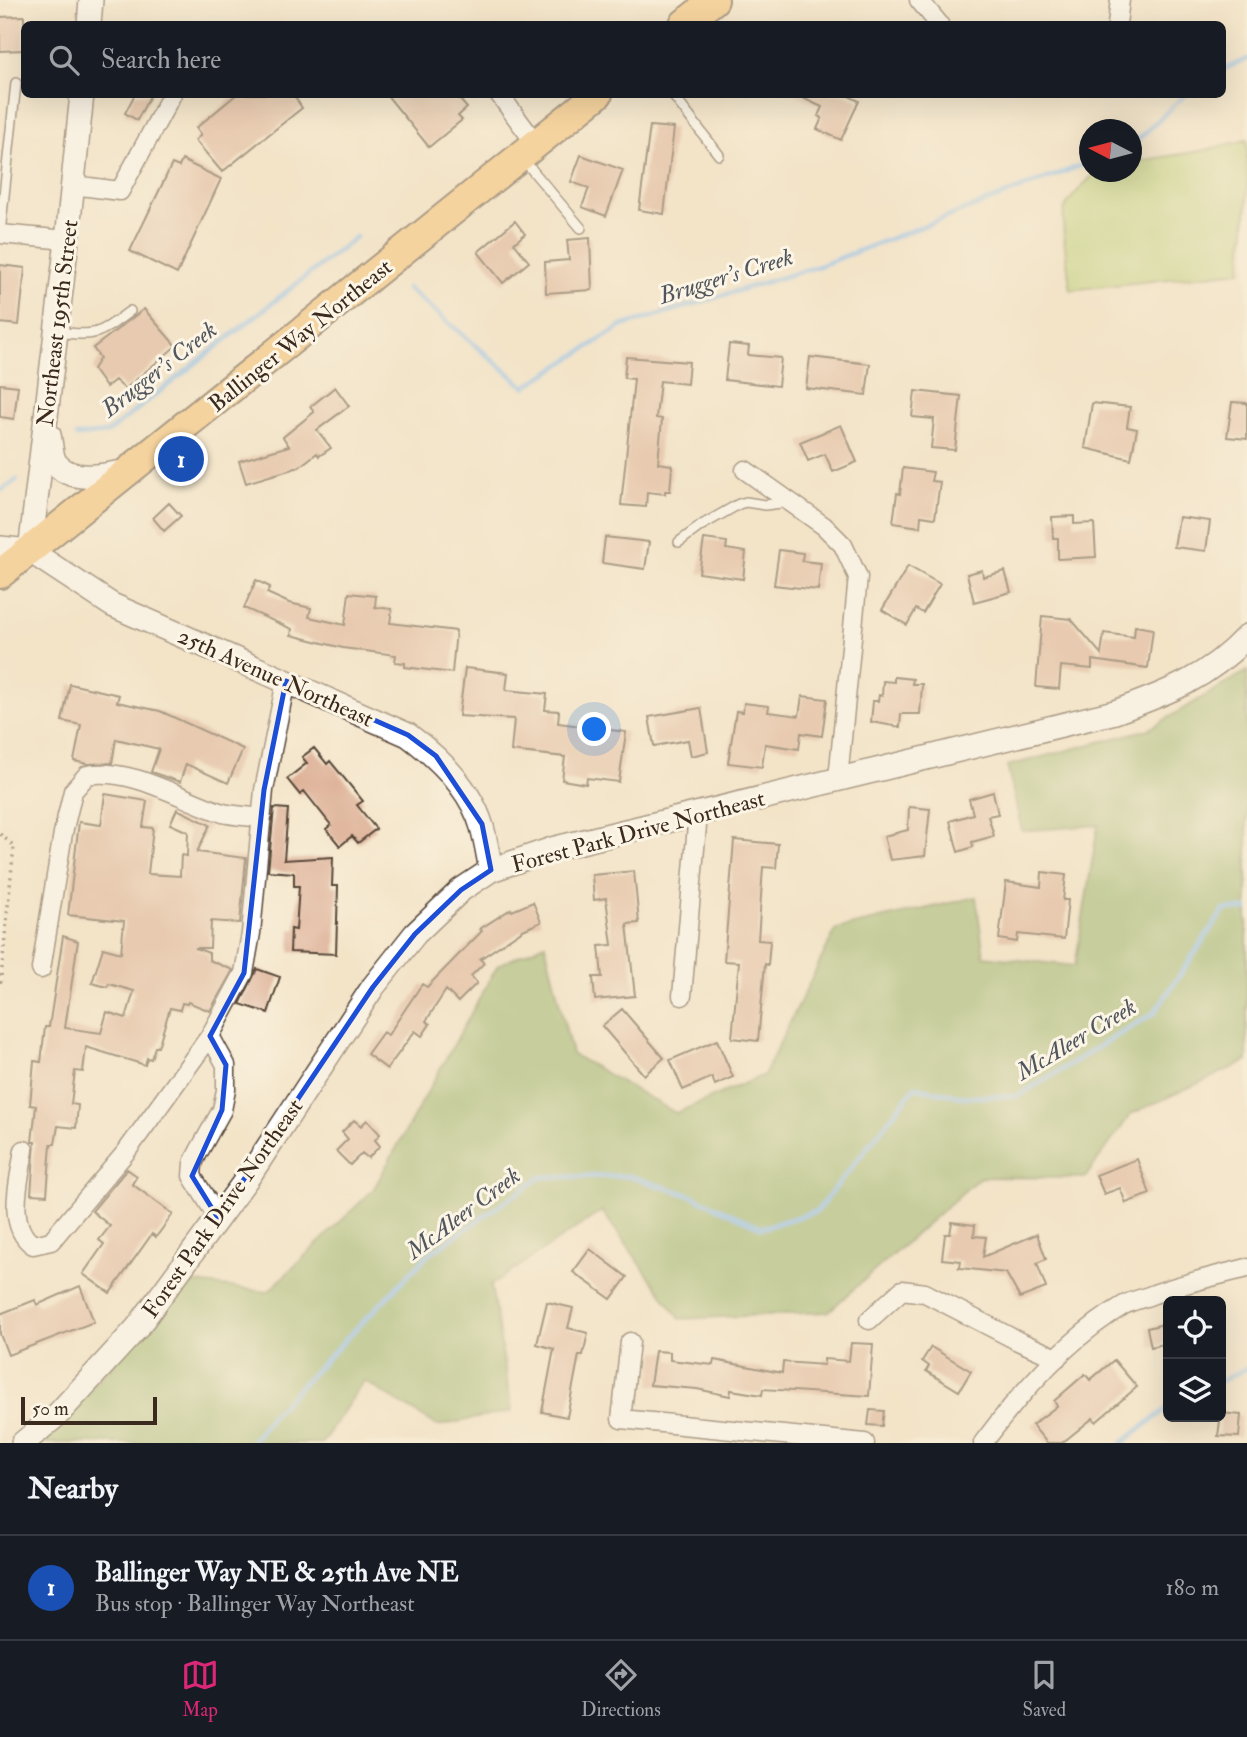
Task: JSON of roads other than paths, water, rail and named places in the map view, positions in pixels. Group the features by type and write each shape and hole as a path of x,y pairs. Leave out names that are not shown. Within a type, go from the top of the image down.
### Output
{"main road":[{"path":"688,21 714,0"},
{"name":"Ballinger Way Northeast","path":"0,574 593,98"}],"street":[{"path":"89,21 92,0"},
{"path":"919,0 936,21"},
{"path":"1117,21 1120,0"},
{"name":"Northeast 195th Street","path":"30,551 82,98"},
{"path":"73,185 120,191 170,98"},
{"path":"501,98 529,150"},
{"path":"0,234 67,240"},
{"path":"46,415 54,460 64,471 96,478 131,470"},
{"path":"745,470 824,526 843,545 858,578 838,779"},
{"name":"25th Avenue Northeast","path":"0,548 30,551 113,605 408,735 436,756 460,784 482,824 491,870"},
{"name":"Forest Park Drive Northeast","path":"23,1443 57,1415 137,1328 251,1173 373,987 415,934 461,890 491,870 552,849 1115,712 1176,690 1210,669 1247,636"},
{"path":"24,1150 16,1216 24,1238 33,1245 51,1241 68,1221 126,1152 210,1036 244,973 251,933 264,790 286,681"},
{"path":"41,970 63,834 73,791 87,775 102,772 163,788 227,814 262,818"},
{"path":"682,996 698,814"},
{"path":"210,1036 226,1065 226,1090 222,1110 193,1163 192,1176 218,1219"},
{"path":"984,1443 1012,1403 1057,1358 1125,1305 1189,1282 1247,1268"},
{"path":"869,1320 902,1290 925,1293 1057,1358"},
{"path":"630,1342 621,1419 865,1443"}],"lane":[{"path":"0,234 16,83"},
{"path":"675,98 719,155"},
{"path":"529,150 581,228"},
{"path":"56,332 93,335 102,332 130,311"},
{"path":"678,542 739,504 791,502"}],"waterway":[{"name":"Brugger's Creek","path":"1226,68 1247,59"},
{"name":"Brugger's Creek","path":"1142,136 1182,98"},
{"name":"Brugger's Creek","path":"407,288 525,387 622,326 819,266 1079,166"},
{"name":"Brugger's Creek","path":"77,436 107,433 356,237"},
{"name":"Brugger's Creek","path":"0,491 17,480"},
{"name":"McAleer Creek","path":"251,1443 271,1416 429,1254 541,1177 628,1176 692,1196 762,1228 817,1211 915,1087 964,1097 1018,1096 1154,1013 1224,910 1247,909"},
{"path":"1226,1378 1247,1368"},
{"path":"1122,1443 1163,1412"}],"place":[{"name":"Ballinger Way NE & 25th Ave NE","path":"181,459"}]}
